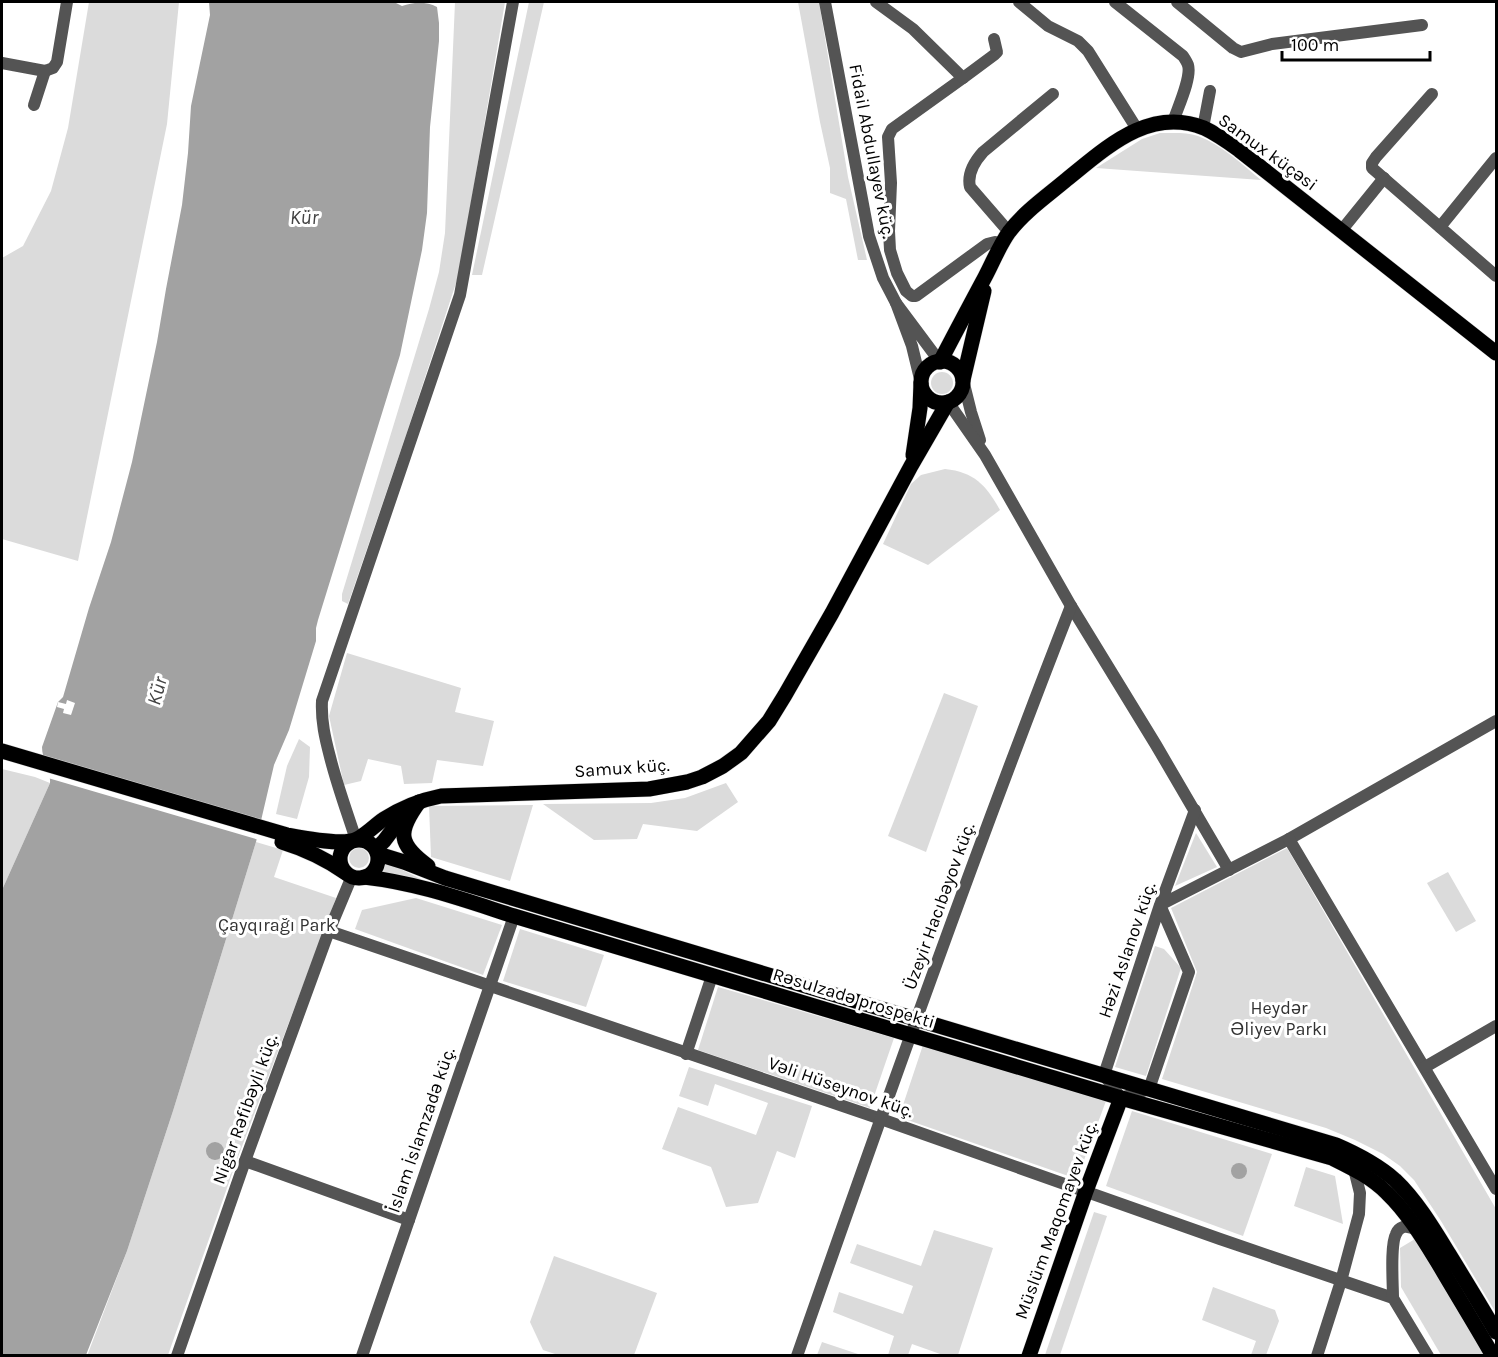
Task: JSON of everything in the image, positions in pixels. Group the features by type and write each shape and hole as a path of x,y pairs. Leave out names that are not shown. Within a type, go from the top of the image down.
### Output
{"main road":[{"name":"Samux küçəsi","path":"989,268 1005,238 1023,216 1092,159 1137,129 1173,122 1187,124 1203,128 1239,150 1497,353"},
{"path":"940,362 989,268"},
{"path":"921,383 930,399 942,403 958,396 961,391 989,268"},
{"path":"911,466 919,420 921,383 925,371 940,362 946,362 958,369 963,380"},
{"name":"Samux küç.","path":"356,840 386,818 420,801 441,796 649,789 687,782 711,773 741,753 756,737 780,703 948,402"},
{"path":"2,751 286,839 354,875 370,874 377,866 377,852 405,813 420,801"},
{"path":"2,760 286,839 367,841 377,852"},
{"path":"420,801 406,823 405,844 415,856 445,878"},
{"path":"354,875 340,862 340,856 345,845 356,840"},
{"name":"Rəsulzadə prospekti","path":"377,852 445,878 1149,1089 1334,1152"},
{"name":"Rəsulzadə prospekti","path":"354,875 416,885 1121,1098 1334,1152"},
{"name":"Müslüm Maqomayev küç.","path":"1029,1356 1121,1098"},
{"path":"1334,1152 1386,1192 1405,1213 1493,1356"},
{"path":"1334,1152 1360,1156 1394,1179 1421,1210 1497,1332"}],"street":[{"path":"2,63 45,71 53,68 57,62 67,2"},
{"path":"356,840 336,781 325,738 321,715 322,701 460,295 513,2"},
{"name":"Fidail Abdullayev küç.","path":"825,2 869,237 883,278 896,303"},
{"path":"876,2 913,29 963,78"},
{"path":"1019,2 1048,26 1078,41 1088,51 1137,129"},
{"path":"1115,2 1183,56 1188,65 1189,73 1173,122"},
{"path":"1177,2 1241,52 1272,44 1422,25"},
{"path":"994,39 997,52 994,55 892,129 888,137 891,183 890,250 897,273 906,291 912,296 916,296 987,244 1005,238 970,186 971,174 976,159 983,152 1053,94"},
{"path":"34,105 45,71"},
{"path":"1203,128 1210,91"},
{"path":"1432,94 1372,164 1372,168 1497,276"},
{"path":"1440,227 1497,159"},
{"path":"1341,231 1384,178"},
{"path":"896,303 940,362"},
{"path":"896,303 912,346 921,383"},
{"path":"963,380 986,455"},
{"path":"948,402 986,455 1071,606 1229,870"},
{"name":"Üzeyir Hacıbəyov küç.","path":"797,1356 911,1035 1071,606"},
{"path":"1104,1075 1121,1098 1149,1089 1189,972 1160,905 1289,839 1497,721"},
{"name":"Həzi Aslanov küç.","path":"1104,1075 1160,905 1195,810"},
{"path":"1289,839 1497,1189"},
{"name":"Nigar Rəfibəyli küç.","path":"177,1356 244,1161 329,931 354,875"},
{"name":"İslam İslamzadə küç.","path":"362,1356 514,916"},
{"name":"Vəli Hüseynov küç.","path":"329,931 881,1119 1394,1298"},
{"path":"686,1054 712,976"},
{"path":"1425,1067 1497,1026"},
{"path":"244,1161 409,1220"},
{"path":"1317,1356 1341,1281 1360,1206 1359,1184 1354,1169"},
{"path":"1417,1230 1403,1227 1395,1235 1393,1246 1394,1298 1428,1356"}],"green space":[{"path":"89,2 179,2 167,124 78,561 2,539 2,258 23,246 51,191 68,128"},
{"path":"455,2 505,2 459,274 348,604 342,601 342,594 439,272 445,233"},
{"path":"529,2 544,2 482,275 472,275"},
{"path":"798,2 819,2 848,177 867,260 858,260 846,199 830,193 830,168"},
{"path":"1160,133 1189,134 1207,140 1231,155 1261,180 1096,168 1142,139"},
{"path":"938,372 946,372 953,379 953,387 946,394 938,394 931,387 931,379"},
{"path":"945,469 964,473 978,481 990,493 1000,510 928,565 883,544 911,484 921,475"},
{"path":"347,653 461,688 455,712 494,721 483,766 437,760 432,783 404,784 401,766 368,759 361,781 344,785 329,716"},
{"path":"944,693 978,706 926,852 888,836"},
{"path":"299,739 310,747 309,777 297,819 276,814 287,766"},
{"path":"2,769 50,783 2,890"},
{"path":"726,783 738,802 697,831 643,824 637,839 594,840 543,804 651,803 685,798"},
{"path":"533,805 510,881 431,857 429,806"},
{"path":"1196,833 1217,867 1175,886"},
{"name":"Çayqırağı Park","path":"256,842 283,850 274,877 336,898 238,1157 168,1355 87,1356 127,1251"},
{"path":"359,848 366,851 369,858 366,865 359,868 352,865 349,858 352,851"},
{"name":"Heydər Əliyev Parkı","path":"1287,848 1496,1209 1496,1313 1414,1180 1383,1154 1326,1128 1162,1079 1197,972 1171,908"},
{"path":"384,861 425,881 381,872"},
{"path":"1448,872 1476,921 1456,932 1427,883"},
{"path":"416,898 502,925 483,975 355,929 362,910"},
{"path":"520,929 604,955 586,1007 503,981"},
{"path":"1155,946 1164,949 1181,968 1146,1076 1115,1067"},
{"path":"718,987 894,1038 870,1108 698,1050"},
{"path":"923,1045 1106,1101 1077,1179 899,1117"},
{"path":"689,1067 812,1106 795,1158 777,1151 758,1203 726,1207 711,1167 662,1149 678,1107 756,1135 768,1103 715,1084 708,1106 679,1096"},
{"path":"1132,1111 1272,1154 1243,1236 1106,1186"},
{"path":"1306,1167 1335,1176 1343,1224 1294,1206"},
{"path":"1094,1212 1107,1216 1060,1355 1045,1355"},
{"path":"934,1230 993,1248 958,1355 943,1355 912,1344 908,1355 888,1355 894,1336 833,1312 839,1292 903,1314 913,1286 850,1263 857,1244 921,1266"},
{"path":"1415,1239 1484,1355 1441,1355 1401,1287 1400,1248"},
{"path":"554,1256 657,1293 634,1355 558,1355 543,1350 530,1322"},
{"path":"1213,1287 1275,1310 1279,1321 1266,1355 1251,1355 1256,1341 1202,1320"},
{"path":"822,1342 861,1355 817,1355"}],"water":[{"name":"Kür","path":"209,2 394,2 402,6 420,3 437,7 439,41 430,127 427,213 422,250 400,355 318,620 316,641 289,730 274,765 256,842 127,1251 86,1355 2,1356 2,890 50,783 42,747 58,702 63,697 111,542 132,462 182,205 191,106 210,15"},
{"path":"215,1142 223,1147 224,1151 219,1159 215,1160 207,1155 206,1151 211,1143"},
{"path":"1239,1163 1247,1171 1239,1179 1231,1171"}],"pier":[{"path":"67,700 75,703 71,715 63,713 64,709 57,707 58,702 66,704"},
{"path":"40,756 264,821 259,840 48,778"}]}
